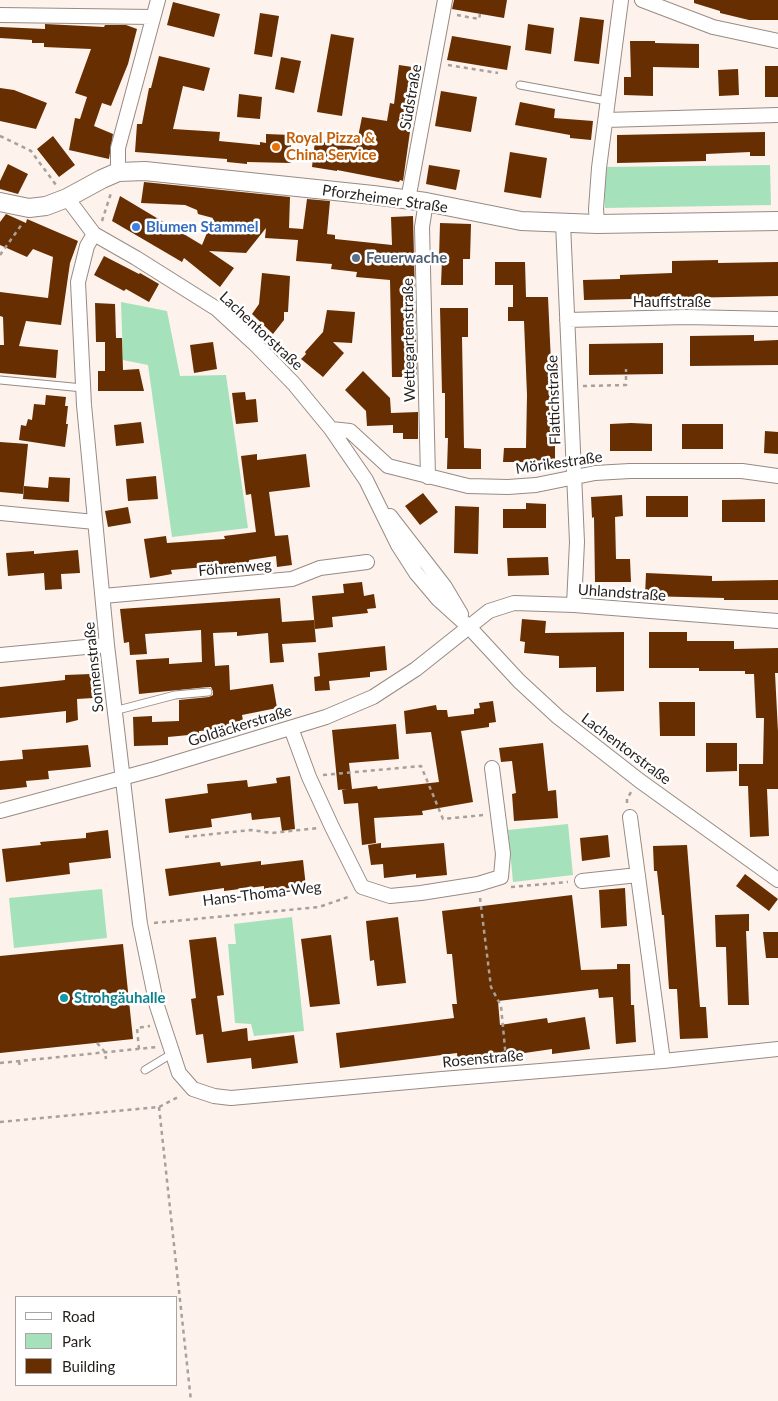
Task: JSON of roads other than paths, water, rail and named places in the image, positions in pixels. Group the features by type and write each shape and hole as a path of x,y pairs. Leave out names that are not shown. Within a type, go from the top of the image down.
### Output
{"street":[{"path":"118,172 118,148 158,0"},
{"path":"597,224 596,209 599,168 621,0"},
{"path":"642,0 713,27 778,41"},
{"name":"Südstraße","path":"408,200 444,7"},
{"path":"0,16 153,17"},
{"path":"606,120 778,115"},
{"name":"Pforzheimer Straße","path":"0,202 29,208 46,206 118,172 146,171 426,202 521,221 597,224 778,221"},
{"name":"Lachentorstraße","path":"66,198 95,235 136,258 217,309 294,384 331,429 370,486 398,545 416,572 438,599 469,627 519,680 558,717 640,781 778,880"},
{"name":"Wettegartenstraße","path":"426,202 422,227 428,477"},
{"name":"Flattichstraße","path":"563,223 577,542 574,605"},
{"name":"Sonnenstraße","path":"95,235 87,246 78,282 83,388 114,711 140,924 157,1006 179,1072 192,1089"},
{"name":"Hauffstraße","path":"566,320 686,317 778,319"},
{"name":"Mörikestraße","path":"331,429 350,431 388,466 468,486 508,487 536,485 595,473 630,471 742,471 778,476"},
{"path":"0,513 95,522"},
{"name":"Föhrenweg","path":"103,596 292,579 320,568 367,562"},
{"name":"Uhlandstraße","path":"469,627 489,612 514,603 574,605 778,622"},
{"name":"Goldäckerstraße","path":"0,811 123,778 326,717 373,697 416,669 469,627"},
{"path":"0,655 107,645"},
{"path":"291,728 332,827 362,886 390,896 478,884 501,877 503,854 492,768"},
{"path":"630,818 663,1061"},
{"path":"582,881 638,875"},
{"name":"Rosenstraße","path":"192,1089 214,1096 231,1098 663,1061 778,1049"}],"lane":[{"path":"520,85 608,101"},
{"path":"0,380 83,388"},
{"path":"114,711 175,695 208,692"},
{"path":"145,1070 172,1049"}],"place":[{"name":"Royal Pizza & China Service","path":"276,147"},
{"name":"Blumen Stammel","path":"136,227"},
{"name":"Feuerwache","path":"356,258"},
{"name":"Strohgäuhalle","path":"64,998"}]}
